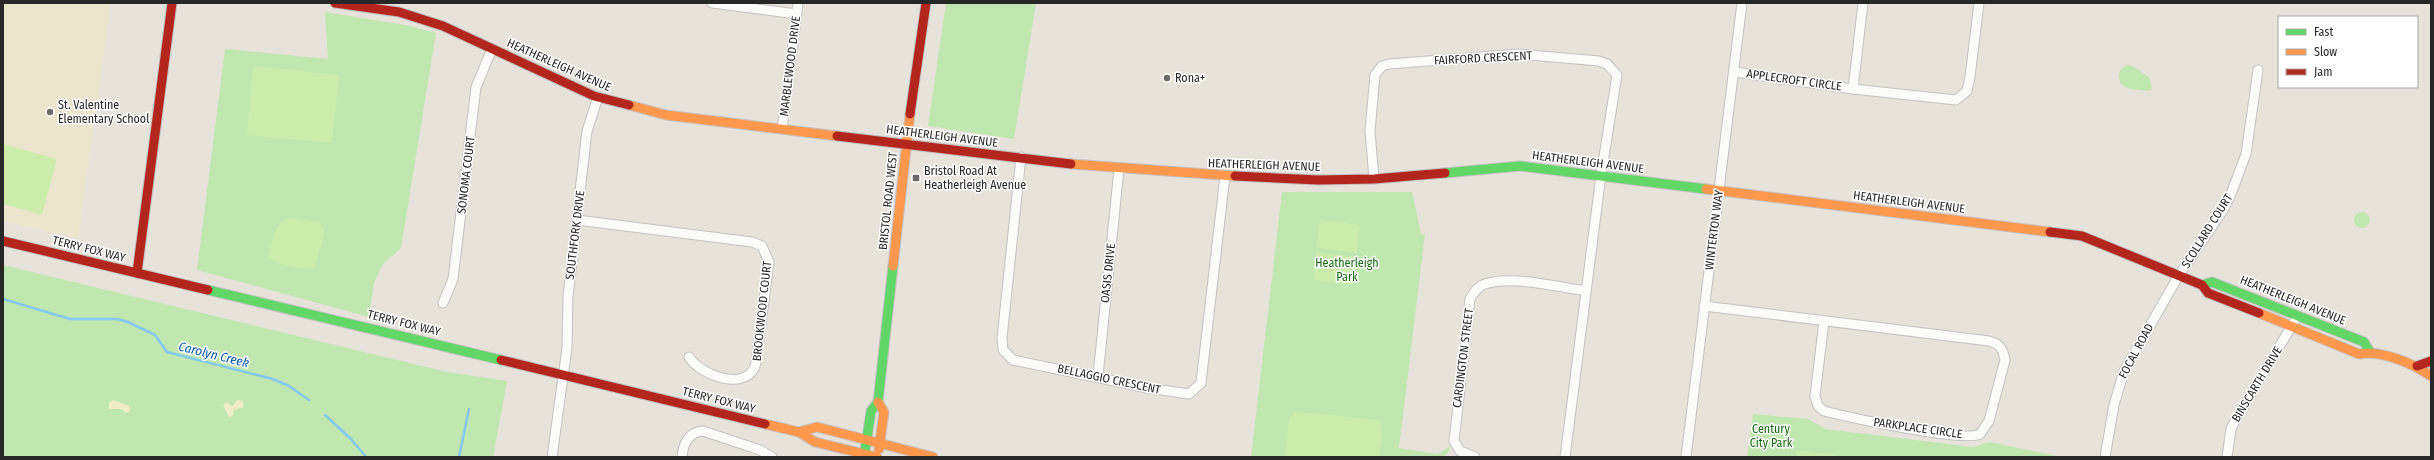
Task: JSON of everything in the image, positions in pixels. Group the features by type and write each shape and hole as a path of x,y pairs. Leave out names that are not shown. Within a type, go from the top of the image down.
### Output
{"street":[{"path":"137,273 172,3"},
{"name":"HEATHERLEIGH AVENUE","path":"335,3 406,14 443,26 598,97 666,115 1118,169 1225,176 1318,180 1374,179 1520,166 2082,236 2202,285 2208,293 2291,328 2359,354 2370,352 2417,366 2431,376"},
{"path":"712,3 797,14"},
{"name":"MARBLEWOOD DRIVE","path":"782,129 798,3"},
{"name":"BRISTOL ROAD WEST","path":"864,455 871,411 878,402 906,144 926,3"},
{"name":"WINTERTON WAY","path":"1686,457 1704,306 1735,72 1742,3"},
{"name":"APPLECROFT CIRCLE","path":"1853,88 1863,3"},
{"name":"APPLECROFT CIRCLE","path":"1735,72 1956,100 1967,92 1979,3"},
{"name":"SONOMA COURT","path":"442,303 453,279 476,87 492,49"},
{"name":"FAIRFORD CRESCENT","path":"1374,179 1370,132 1375,75 1382,66 1389,64 1519,54 1599,61 1607,64 1617,75 1601,175"},
{"name":"SCOLLARD COURT","path":"2179,275 2223,210 2231,194 2246,154 2258,70"},
{"name":"SOUTHFORK DRIVE","path":"552,457 566,348 568,296 587,131 598,97"},
{"name":"BELLAGGIO CRESCENT","path":"1021,158 1002,338 1003,350 1013,360 1189,394 1198,387 1203,371 1225,176"},
{"name":"OASIS DRIVE","path":"1098,376 1118,169"},
{"path":"1565,457 1601,175"},
{"name":"BROOKWOOD COURT","path":"577,220 752,242 762,246 769,262 754,371 744,378 736,380 707,372 689,357"},
{"name":"TERRY FOX WAY","path":"3,241 799,432 815,442 864,455 878,457"},
{"name":"FOCAL ROAD","path":"2105,457 2114,405 2124,371 2179,275"},
{"name":"CARDINGTON STREET","path":"1475,457 1460,451 1454,441 1470,299 1475,290 1485,284 1512,281 1586,291"},
{"name":"HEATHERLEIGH AVENUE","path":"2202,285 2212,282 2298,315 2364,342 2370,352"},
{"name":"PARKPLACE CIRCLE","path":"1704,306 1824,321 1997,343 2003,352 2005,360 1987,424 1980,434 1970,436 1910,429 1824,411 1818,406 1815,396 1824,321"},
{"name":"BINSCARTH DRIVE","path":"2227,457 2231,429 2235,421 2298,315"},
{"path":"2417,366 2431,361"},
{"name":"BRISTOL ROAD WEST","path":"878,402 884,412 878,457"},
{"name":"TERRY FOX WAY","path":"799,432 817,427 866,438 933,457"},
{"path":"682,457 688,439 694,433 703,432 760,450 772,457"}],"shaded area":[{"name":"St. Valentine Elementary School","path":"3,3 111,3 78,239 3,221"}],"green space":[{"path":"946,3 1036,3 1014,139 928,126"},
{"path":"325,12 405,25 436,33 401,248 382,265 374,283 369,317 197,270 225,49 328,59"},
{"path":"2127,65 2134,67 2150,78 2152,89 2149,91 2126,87 2123,85 2120,82 2119,73"},
{"path":"253,66 339,75 332,143 247,135"},
{"path":"3,144 57,159 42,215 3,204"},
{"name":"Heatherleigh Park","path":"1282,192 1412,192 1421,234 1425,234 1399,448 1438,454 1450,446 1449,451 1443,457 1251,457"},
{"path":"2362,212 2368,214 2370,220 2368,226 2362,228 2356,226 2354,220 2356,214"},
{"path":"289,218 320,222 325,231 315,267 298,268 277,262 269,256 272,239 276,229 280,224"},
{"path":"1320,220 1360,225 1357,253 1316,248"},
{"path":"1316,252 1357,257 1353,285 1313,280"},
{"path":"3,265 447,372 507,381 493,457 3,457"},
{"path":"1296,412 1381,420 1382,441 1379,457 1285,457 1289,418"},
{"name":"Century City Park","path":"1753,414 1808,419 1825,429 1973,447 1990,442 2061,457 1747,457"},
{"path":"1797,450 1847,457 1796,457"}],"sand":[{"path":"114,400 129,406 130,411 126,413 121,409 109,409 109,402"},
{"path":"238,400 243,401 244,407 234,410 233,416 229,417 223,405 227,402 232,406"}],"waterway":[{"name":"Carolyn Creek","path":"3,299 70,319 117,319 128,322 155,335 167,352 273,379 289,386 309,400"},
{"name":"Carolyn Creek","path":"459,457 469,409"},
{"name":"Carolyn Creek","path":"325,415 351,439 366,457"}],"traffic: fast":[{"path":"1445,173 1520,166 1706,189"},
{"path":"864,457 871,411 878,402 893,266"},
{"path":"2202,285 2212,282 2364,342 2370,352"},
{"path":"208,290 501,360"}],"traffic: slow":[{"path":"629,105 666,115 837,136"},
{"path":"893,266 910,114"},
{"path":"1071,164 1235,176"},
{"path":"1706,189 2050,232"},
{"path":"2259,313 2359,354 2377,354 2406,362 2431,376"},
{"path":"878,402 884,412 879,449"},
{"path":"765,424 799,432 815,442 877,457"},
{"path":"799,432 817,427 933,457"}],"traffic: jam":[{"path":"137,273 172,3"},
{"path":"335,3 399,12 443,26 594,96 629,105"},
{"path":"910,114 926,3"},
{"path":"837,136 1071,164"},
{"path":"1235,176 1318,180 1374,179 1445,173"},
{"path":"2050,232 2082,236 2202,285 2208,293 2259,313"},
{"path":"3,241 208,290"},
{"path":"501,360 765,424"},
{"path":"2417,366 2431,361"}],"place":[{"name":"Rona+","path":"1167,78"},
{"name":"St. Valentine Elementary School","path":"50,112"},
{"name":"Bristol Road At Heatherleigh Avenue","path":"916,178"}]}
